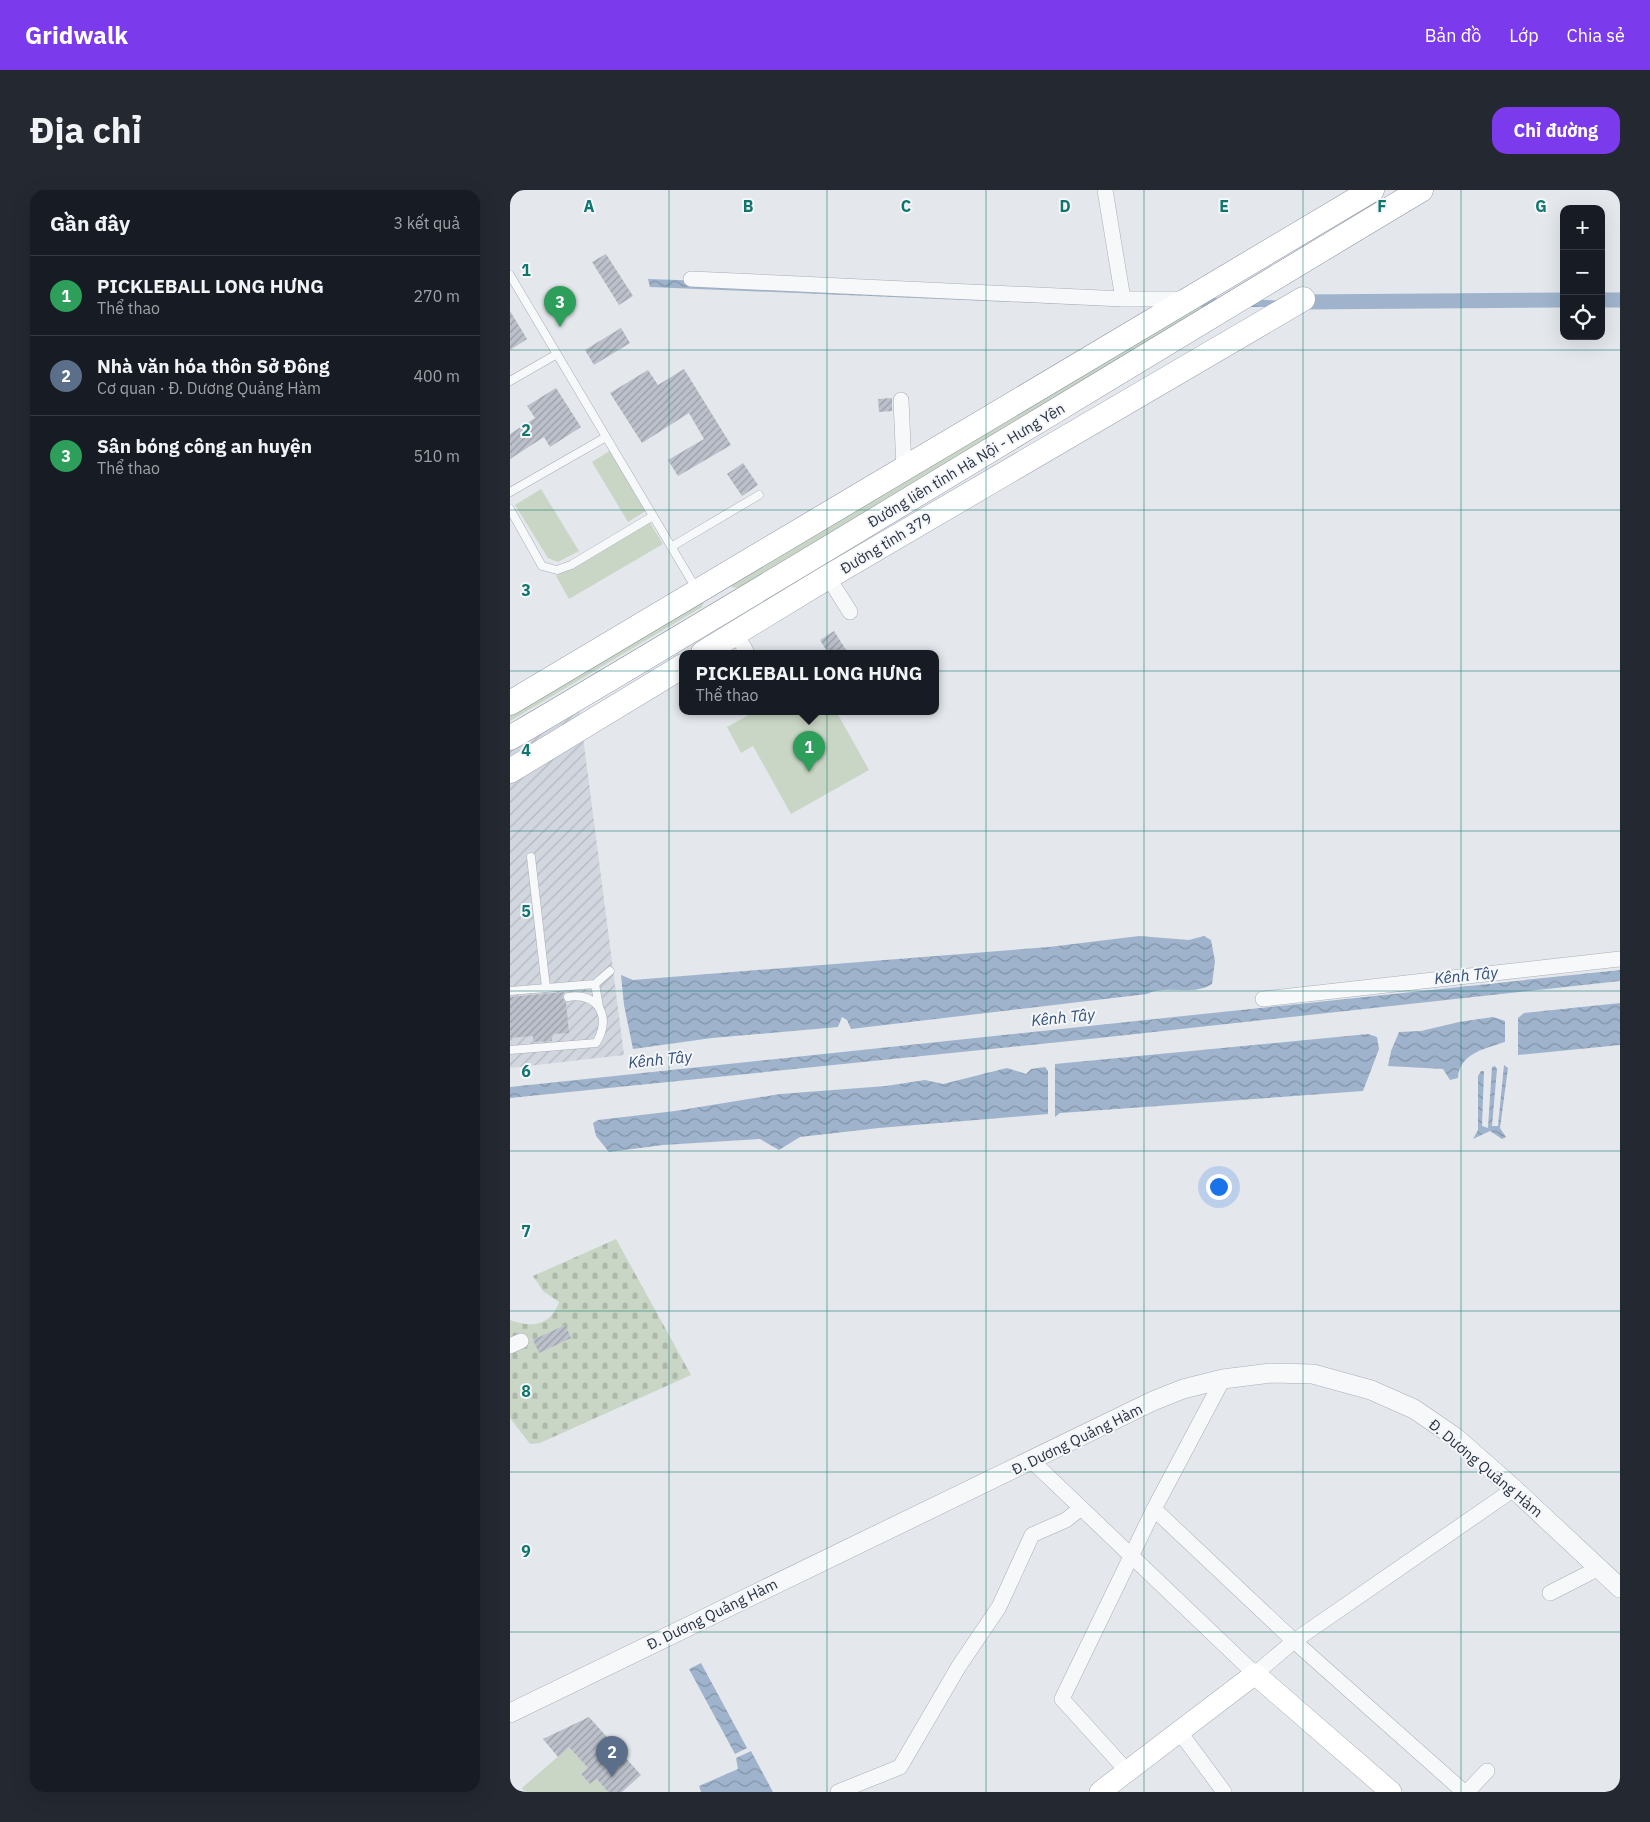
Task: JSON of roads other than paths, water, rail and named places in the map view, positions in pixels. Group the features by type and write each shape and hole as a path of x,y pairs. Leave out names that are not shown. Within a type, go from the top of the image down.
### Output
{"main road":[{"name":"Đường liên tỉnh Hà Nội - Hưng Yên","path":"510,703 1372,190"},
{"name":"Đường liên tỉnh Hà Nội - Hưng Yên","path":"510,738 727,610 822,567 1055,411 1222,308 1421,190"},
{"name":"Đường tỉnh 379","path":"715,650 742,643 822,567 1070,435 1245,331 1303,299"},
{"path":"1222,308 1245,331"},
{"path":"1055,411 1070,435"},
{"path":"707,586 727,610 742,643"},
{"path":"510,771 679,668"},
{"path":"1100,1792 1255,1674 1392,1792"}],"street":[{"path":"1105,190 1123,298"},
{"path":"691,279 1123,298 1195,294"},
{"path":"901,400 904,468"},
{"path":"822,567 850,612"},
{"path":"1263,999 1620,959"},
{"name":"Đ. Dương Quảng Hàm","path":"510,1713 1160,1398 1183,1389 1223,1379 1270,1373 1314,1374 1372,1390 1414,1409 1454,1437 1514,1488 1620,1588"},
{"path":"1127,1771 1062,1699 1154,1509 1223,1379"},
{"path":"1032,1461 1132,1554 1255,1674 1294,1641 1514,1488"},
{"path":"838,1792 900,1767 959,1666 999,1607 1032,1536 1066,1520 1081,1508"},
{"path":"1154,1509 1294,1641 1465,1792 1487,1771"},
{"path":"1550,1593 1599,1568"},
{"path":"1179,1731 1224,1792"}],"lane":[{"path":"510,275 672,547 707,586"},
{"path":"510,381 557,354"},
{"path":"510,492 606,437"},
{"path":"672,547 759,496"},
{"path":"510,509 542,566 557,570 571,565 653,516"},
{"path":"531,857 546,988"},
{"path":"510,991 595,984 610,971"},
{"path":"510,1050 596,1043 604,1025 595,984"},
{"path":"568,997 585,997 599,1008"}],"water":[{"path":"648,279 1321,302 1319,307 1135,307 650,287"},
{"path":"1139,936 1189,940 1204,936 1211,940 1215,961 1212,984 1196,990 1163,990 1147,994 851,1029 847,1020 842,1017 838,1027 712,1038 633,1049 624,1005 621,975 633,980 1049,947"},
{"path":"1620,970 1620,981 1099,1038 510,1098 510,1087"},
{"path":"1620,1003 1620,1045 1518,1055 1518,1018 1524,1013"},
{"path":"1493,1017 1505,1021 1505,1042 1482,1049 1469,1057 1463,1063 1458,1078 1450,1080 1443,1069 1388,1066 1391,1051 1399,1032 1421,1031 1459,1022"},
{"path":"1368,1034 1377,1037 1379,1049 1363,1091 1060,1113 1055,1117 1055,1064"},
{"path":"1504,1065 1508,1068 1500,1128 1506,1137 1502,1139 1490,1131 1473,1139 1478,1130 1478,1076 1481,1071 1484,1071 1482,1126 1488,1128 1492,1067 1495,1066 1497,1069 1492,1126 1498,1126"},
{"path":"1045,1067 1048,1071 1048,1114 879,1128 800,1137 779,1150 760,1139 663,1145 609,1152 596,1136 593,1123 598,1120 675,1111 780,1094 886,1086 925,1080 943,1084 1007,1068 1026,1074 1031,1069"},
{"path":"701,1663 747,1748 735,1754 689,1669"},
{"path":"751,1751 773,1792 701,1792 699,1786 738,1769 736,1758"}],"waterway":[{"path":"1300,302 1560,300"},
{"path":"1605,300 1620,300"}],"place":[{"name":"Sân bóng công an huyện","path":"560,327"},
{"name":"PICKLEBALL LONG HƯNG","path":"809,772"},
{"name":"Nhà văn hóa thôn Sở Đông","path":"612,1777"}],"water label":[{"name":"Kênh Tây","path":"1466,975"},
{"name":"Kênh Tây","path":"1063,1017"},
{"name":"Kênh Tây","path":"660,1059"}]}
